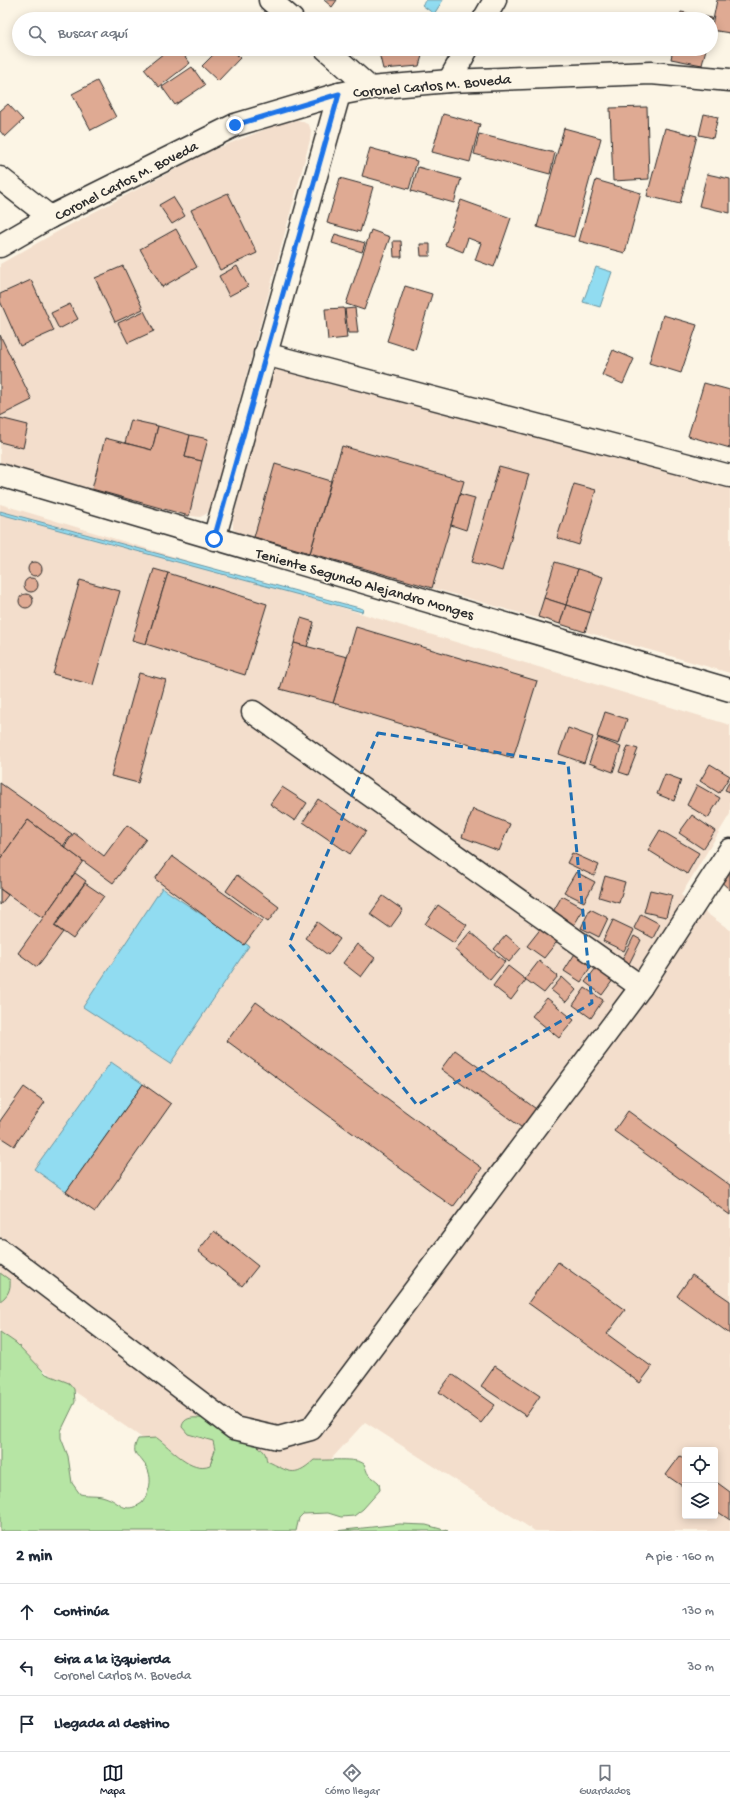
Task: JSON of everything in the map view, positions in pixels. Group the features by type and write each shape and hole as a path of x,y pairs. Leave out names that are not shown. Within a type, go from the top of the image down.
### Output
{"street":[{"path":"270,0 284,12"},
{"path":"488,12 495,0"},
{"path":"334,56 370,88"},
{"path":"449,81 463,56"},
{"name":"Coronel Carlos M. Boveda","path":"0,246 50,217 235,125 339,94 370,88 449,81 651,73 730,80"},
{"path":"214,539 339,94"},
{"path":"0,178 50,217"},
{"path":"265,354 730,476"},
{"name":"Teniente Segundo Alejandro Monges","path":"0,476 730,690"},
{"path":"253,712 641,987"},
{"path":"0,1250 234,1428 278,1438 311,1429 641,987 730,850"}],"highlighted area":[{"path":"378,733 568,764 592,1003 417,1105 289,944"}],"shaded area":[{"path":"299,120 309,125 311,131 310,140 210,510 200,517 184,515 0,463 0,264 64,228 208,152 281,123"},
{"path":"273,366 730,486 730,673 239,533 233,529 233,519"},
{"path":"0,504 730,725 730,814 681,895 730,930 730,1531 535,1531 365,1422 270,1526 0,1340"}],"green space":[{"path":"0,1273 10,1280 10,1283 7,1295 0,1301"},
{"path":"0,1332 16,1343 46,1374 69,1383 74,1389 75,1402 61,1431 61,1438 68,1456 72,1483 80,1494 102,1496 126,1508 142,1503 148,1493 150,1477 146,1467 135,1452 138,1439 157,1438 189,1463 203,1467 210,1465 215,1450 213,1441 188,1434 182,1427 186,1420 195,1418 208,1420 236,1432 258,1446 265,1453 267,1461 286,1470 301,1470 314,1460 348,1460 360,1462 364,1464 369,1475 379,1483 380,1490 363,1509 354,1516 341,1517 328,1513 303,1514 299,1518 296,1531 0,1531"},
{"path":"400,1524 426,1525 448,1531 335,1531"}],"water":[{"path":"426,0 443,0 435,12 431,12 422,5"},
{"path":"596,267 612,272 600,307 583,302"},
{"path":"0,511 363,609 362,612 0,514"},
{"path":"162,888 249,946 170,1064 83,1007"},
{"path":"111,1062 143,1084 66,1192 34,1169"}],"building":[{"path":"324,0 337,0 332,7"},
{"path":"717,0 730,0 730,33 718,31 718,12 715,12"},
{"path":"160,56 184,56 190,63 159,87 144,69"},
{"path":"212,56 238,56 240,58 218,81 202,66"},
{"path":"380,56 422,56 419,66 383,69"},
{"path":"672,56 704,56 702,65 671,59"},
{"path":"192,67 205,85 175,105 162,87"},
{"path":"97,81 116,117 91,130 72,94"},
{"path":"8,104 23,120 5,137 0,131 0,111"},
{"path":"647,107 649,179 613,181 610,108"},
{"path":"443,114 480,124 470,162 432,152"},
{"path":"704,114 718,117 713,138 699,135"},
{"path":"564,128 601,138 574,237 537,227"},
{"path":"665,128 697,136 680,204 647,196"},
{"path":"479,134 555,153 550,174 474,154"},
{"path":"370,148 417,161 409,189 362,176"},
{"path":"418,167 461,179 454,203 411,191"},
{"path":"707,174 730,179 730,213 699,206"},
{"path":"340,178 373,187 360,232 327,223"},
{"path":"596,180 641,193 625,253 579,241"},
{"path":"228,193 257,253 220,270 191,210"},
{"path":"173,197 185,216 172,224 159,205"},
{"path":"461,200 511,218 494,267 475,260 481,243 468,238 463,252 445,245"},
{"path":"176,229 197,267 162,287 140,249"},
{"path":"371,230 390,237 364,310 346,304"},
{"path":"335,234 365,243 362,252 332,243"},
{"path":"393,241 401,241 402,257 394,257"},
{"path":"420,244 430,244 430,256 421,256"},
{"path":"123,266 143,309 115,322 95,278"},
{"path":"237,266 248,286 229,296 219,276"},
{"path":"31,280 54,331 20,346 0,301 0,294"},
{"path":"405,286 432,294 415,350 387,341"},
{"path":"70,304 78,319 59,329 51,313"},
{"path":"344,308 347,338 328,340 325,309"},
{"path":"355,308 358,333 348,333 345,309"},
{"path":"144,311 154,331 128,343 118,323"},
{"path":"663,315 697,325 681,373 649,363"},
{"path":"0,335 32,400 0,416"},
{"path":"613,350 634,359 623,384 602,375"},
{"path":"704,383 730,390 730,448 688,436"},
{"path":"0,418 28,425 23,448 0,442"},
{"path":"131,420 158,426 152,450 125,443"},
{"path":"158,426 190,435 185,457 202,461 189,516 92,489 105,438 152,450"},
{"path":"190,435 208,439 202,461 185,457"},
{"path":"342,446 464,481 432,588 310,553"},
{"path":"275,464 331,481 310,553 254,537"},
{"path":"499,466 529,474 502,571 472,562"},
{"path":"574,484 596,490 579,545 557,538"},
{"path":"460,494 475,498 466,530 451,525"},
{"path":"32,562 38,562 42,566 42,572 38,576 32,576 28,572 28,566"},
{"path":"555,562 578,569 566,605 544,598"},
{"path":"154,569 168,573 146,644 132,640"},
{"path":"578,569 603,577 591,613 566,605"},
{"path":"168,573 267,604 245,675 146,644"},
{"path":"28,578 34,578 38,582 38,588 34,592 28,592 24,588 24,582"},
{"path":"80,580 120,591 93,685 53,674"},
{"path":"23,594 29,594 33,598 33,604 29,608 23,608 19,604 19,598"},
{"path":"544,598 566,605 560,624 538,617"},
{"path":"566,605 591,613 585,632 560,624"},
{"path":"301,618 314,622 307,647 294,643"},
{"path":"356,627 537,681 513,758 333,703"},
{"path":"294,643 347,657 333,703 280,689"},
{"path":"139,673 166,680 138,783 111,776"},
{"path":"605,712 627,719 619,744 597,737"},
{"path":"568,728 593,737 584,763 559,754"},
{"path":"598,738 621,747 613,772 589,763"},
{"path":"628,746 638,749 628,775 619,772"},
{"path":"710,764 730,776 719,793 700,781"},
{"path":"665,774 681,780 674,801 657,794"},
{"path":"730,780 730,792 725,790"},
{"path":"0,783 72,834 63,846 28,820 0,859"},
{"path":"697,785 720,798 708,818 687,805"},
{"path":"282,787 307,803 295,821 270,804"},
{"path":"318,799 366,831 350,854 303,822"},
{"path":"473,809 510,824 499,851 462,837"},
{"path":"692,815 715,831 703,849 679,833"},
{"path":"28,820 83,861 43,918 0,889 0,859"},
{"path":"127,825 146,839 113,883 64,847 74,833 104,856"},
{"path":"660,830 699,853 687,874 648,850"},
{"path":"572,853 599,865 594,876 567,863"},
{"path":"172,856 262,921 244,945 155,879"},
{"path":"730,862 730,890 716,877"},
{"path":"576,872 595,882 584,902 564,892"},
{"path":"75,873 86,881 54,926 63,932 37,967 18,953"},
{"path":"237,875 279,907 268,922 226,891"},
{"path":"605,876 625,882 619,903 599,897"},
{"path":"85,883 104,896 73,939 55,926"},
{"path":"0,889 8,895 0,905"},
{"path":"650,890 672,895 666,917 644,912"},
{"path":"383,896 403,910 390,928 370,914"},
{"path":"562,896 584,908 573,927 551,915"},
{"path":"438,905 467,925 454,943 425,924"},
{"path":"590,909 608,918 599,937 581,928"},
{"path":"641,914 660,924 653,938 634,928"},
{"path":"613,920 634,930 624,951 603,941"},
{"path":"317,922 340,939 328,955 305,938"},
{"path":"542,927 559,939 544,958 527,946"},
{"path":"470,932 505,962 490,980 455,950"},
{"path":"506,935 521,948 509,962 494,949"},
{"path":"634,936 641,940 627,968 620,964"},
{"path":"357,944 375,958 361,977 343,963"},
{"path":"576,952 593,963 581,982 564,971"},
{"path":"539,961 558,976 544,993 525,979"},
{"path":"508,966 526,980 511,1000 493,986"},
{"path":"596,968 613,980 602,995 585,982"},
{"path":"562,977 576,990 566,1002 551,990"},
{"path":"585,988 603,1000 591,1018 573,1005"},
{"path":"547,998 574,1020 559,1038 532,1016"},
{"path":"256,1002 482,1168 453,1207 227,1041"},
{"path":"455,1050 539,1111 525,1130 441,1069"},
{"path":"143,1084 171,1104 95,1212 66,1192"},
{"path":"24,1087 45,1102 14,1146 0,1137 0,1121"},
{"path":"628,1111 730,1185 730,1215 614,1131"},
{"path":"214,1231 258,1266 242,1286 198,1251"},
{"path":"558,1262 625,1310 607,1334 652,1367 640,1383 528,1303"},
{"path":"692,1275 730,1301 730,1334 677,1296"},
{"path":"495,1366 540,1396 526,1416 481,1386"},
{"path":"452,1374 495,1405 481,1423 439,1392"},
{"path":"680,1456 682,1457 682,1486 666,1475"},
{"path":"718,1483 730,1492 730,1520 718,1512"}],"route":[{"path":"214,539 339,94 235,125"}]}
